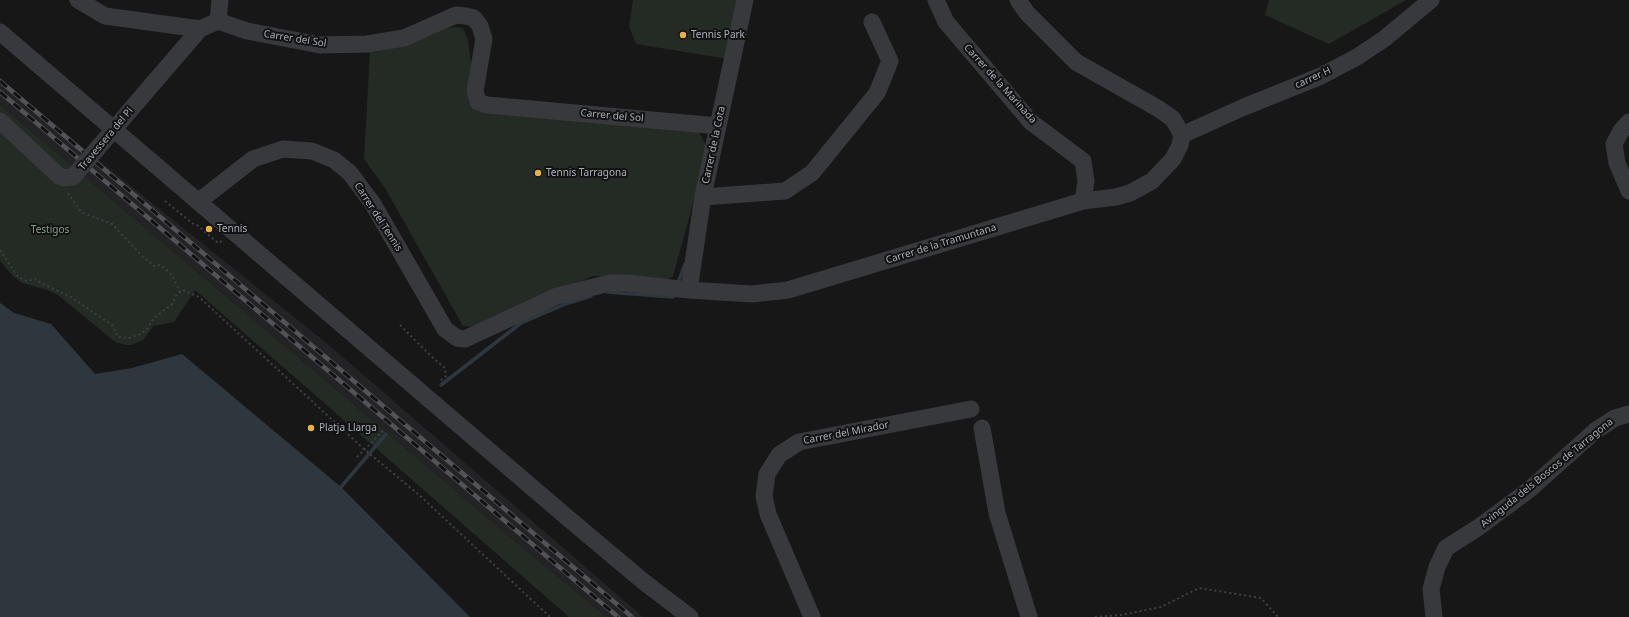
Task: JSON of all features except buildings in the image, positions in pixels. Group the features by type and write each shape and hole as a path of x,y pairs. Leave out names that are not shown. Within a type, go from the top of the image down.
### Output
{"street":[{"path":"78,0 105,16 200,29 218,21 220,0"},
{"name":"Carrer de la Cota","path":"680,289 703,196 745,0"},
{"name":"Carrer de la Marinada","path":"936,0 946,22 1031,122 1083,161 1086,181 1083,201"},
{"path":"1018,0 1032,18 1076,62 1159,109 1173,119 1182,135"},
{"name":"carrer H","path":"1182,135 1244,107 1321,76 1357,57 1384,39 1431,0"},
{"name":"Carrer del Sol","path":"218,21 247,31 320,45 367,44 404,38 456,15 466,16 474,18 480,26 484,39 474,91 478,102 487,105 716,133"},
{"path":"703,196 785,191 812,173 877,93 890,61 872,22"},
{"name":"Travessera del Pi","path":"0,121 70,185 200,29"},
{"path":"0,32 575,524 644,582 690,617"},
{"path":"1629,122 1620,132 1614,144 1617,163 1629,191"},
{"name":"Carrer de la Tramuntana","path":"465,338 557,296 610,283 627,283 680,289 752,294 788,290 1083,201 1116,197 1142,188 1152,181 1173,159 1180,145 1182,135"},
{"name":"Carrer del Tennis","path":"198,202 253,159 284,149 312,150 334,160 350,173 373,204 444,329 457,338 465,338"},
{"name":"Carrer del Mirador","path":"812,617 768,514 764,496 767,474 779,455 799,442 971,409"},
{"name":"Avinguda dels Boscos de Tarragona","path":"1434,617 1431,589 1436,567 1446,548 1479,527 1530,489 1596,431 1615,418 1629,414"},
{"path":"982,428 997,513 1029,617"}],"path":[{"path":"70,185 81,212 112,224 144,258 154,266 161,265 172,275 180,292"},
{"path":"0,250 18,277 27,281 36,279 41,283 71,297 112,325 118,337 129,338 141,334 172,304 177,294 183,290 199,297 365,450 418,494 550,617"},
{"path":"400,325 445,368 446,376 440,382"},
{"path":"357,457 383,430"},
{"path":"1096,617 1121,615 1161,608 1199,588 1261,598 1278,617"}],"shaded area":[{"path":"0,78 50,121 330,346 643,617 607,617 536,559 0,105"},
{"path":"0,303 14,313 51,324 95,374 132,368 182,354 341,487 470,617 0,617"}],"green space":[{"name":"Tennis Park","path":"633,0 738,0 728,59 636,44 629,26"},
{"path":"1269,0 1406,0 1329,44 1265,15"},
{"name":"Tennis Tarragona","path":"455,27 463,28 468,40 477,110 693,130 700,134 708,149 673,276 668,279 593,276 478,327 463,326 385,188 364,159 370,52 402,45 428,37 445,29"},
{"name":"Testigos","path":"0,105 536,559 607,617 569,617 195,290 174,322 153,326 144,339 132,345 126,345 115,342 58,295 47,290 22,283 13,276 0,261"}],"waterway":[{"path":"678,283 685,264"},
{"path":"607,292 673,297 675,293"},
{"path":"441,385 521,323 568,303 591,296"},
{"path":"341,487 386,434"}],"railway":[{"path":"0,81 632,617"},
{"path":"0,92 618,617"}],"place":[{"name":"Tennis Park","path":"683,35"},
{"name":"Tennis Tarragona","path":"538,173"},
{"name":"Tennis","path":"209,229"},
{"name":"Platja Llarga","path":"311,428"}]}
